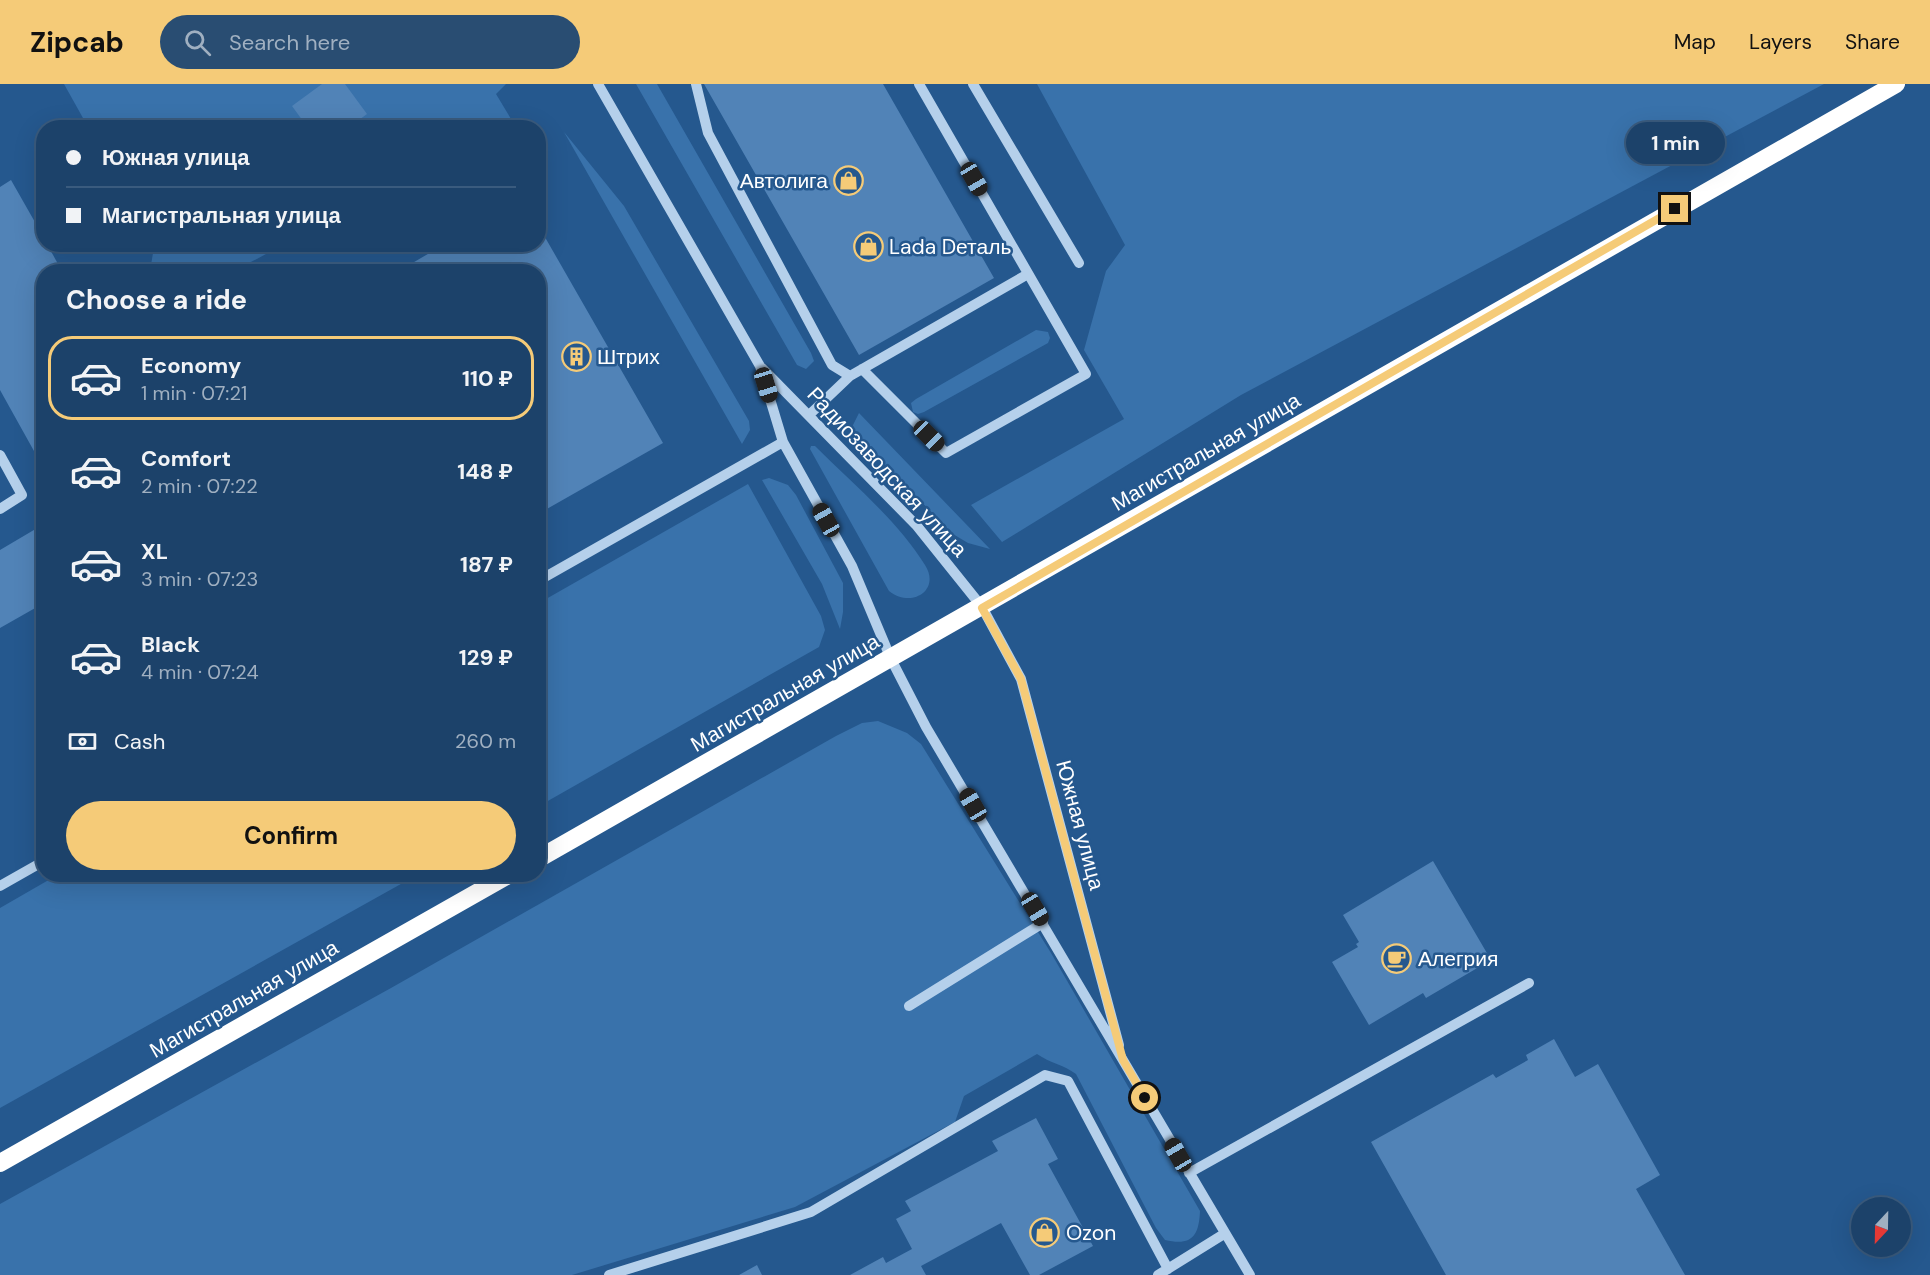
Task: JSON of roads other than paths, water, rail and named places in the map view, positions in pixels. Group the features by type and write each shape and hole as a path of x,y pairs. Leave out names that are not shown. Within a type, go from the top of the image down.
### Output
{"highway":[{"name":"Магистральная улица","path":"546,854 982,608 1896,84"},
{"name":"Магистральная улица","path":"0,1163 496,882"}],"street":[{"name":"Радиозаводская улица","path":"598,84 760,366 783,442 852,566 891,659"},
{"path":"696,84 708,133 832,365 850,376"},
{"path":"862,369 946,453 1086,374 919,84"},
{"path":"974,84 1079,263"},
{"path":"809,416 850,376 1028,274"},
{"name":"Радиозаводская улица","path":"760,366 917,526 982,608"},
{"path":"546,576 783,442"},
{"path":"0,455 22,495 0,508"},
{"name":"Южная улица","path":"982,608 1021,679 1123,1060"},
{"name":"Южная улица","path":"891,659 926,727 1250,1275"},
{"path":"0,886 36,866"},
{"path":"909,1006 1043,923"},
{"path":"1189,1173 1529,983"},
{"path":"609,1275 811,1212 1046,1075 1068,1081 1168,1269"},
{"path":"1158,1275 1224,1234"}],"place":[{"name":"Автолига","path":"849,181"},
{"name":"Lada Dеталь","path":"868,247"},
{"name":"Штрих","path":"576,357"},
{"name":"Алегрия","path":"1397,959"},
{"name":"Ozon","path":"1045,1233"}]}
